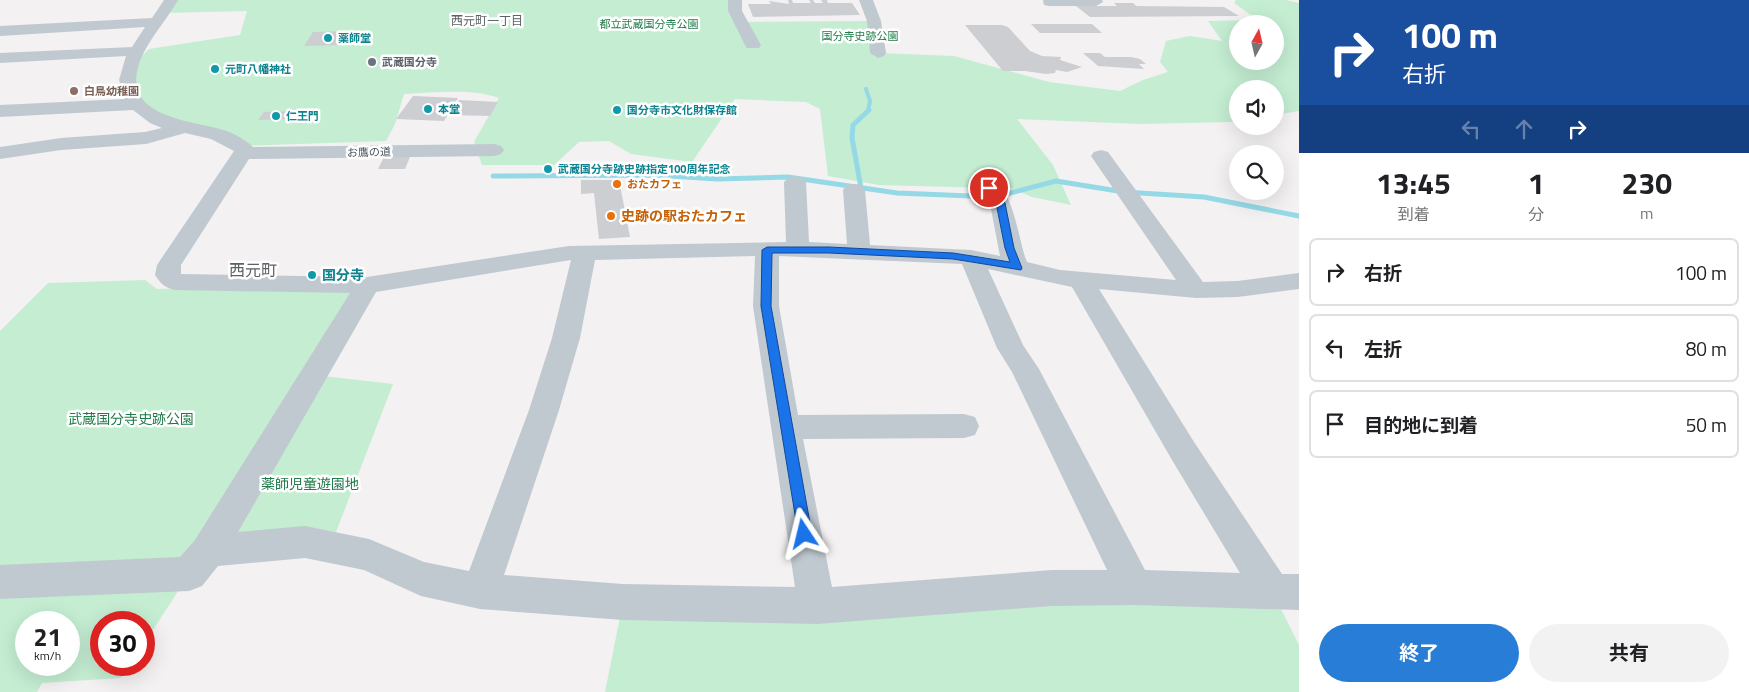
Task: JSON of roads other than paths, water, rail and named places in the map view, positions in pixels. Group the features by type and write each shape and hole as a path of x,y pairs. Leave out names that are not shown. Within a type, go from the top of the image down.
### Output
{"street":[{"path":"171,0 128,70 128,90 137,104 156,119 182,128 224,138 242,146 245,153 176,254 167,275 174,282 367,285 585,252 798,250 859,251 971,258 1038,274 1081,281 1196,290 1294,287"},
{"path":"735,0 735,11 753,45"},
{"path":"866,0 874,20 878,53"},
{"path":"1049,2 1096,2 1095,0"},
{"path":"0,31 157,22"},
{"path":"0,58 138,51"},
{"path":"108,71 128,70"},
{"path":"0,112 137,104"},
{"path":"0,153 61,144 146,138 182,128"},
{"name":"お鷹の道","path":"245,153 494,150"},
{"path":"1101,156 1196,290"},
{"path":"795,182 798,250"},
{"path":"854,190 859,251"},
{"path":"993,193 1017,268"},
{"path":"767,250 766,306 775,369 817,606"},
{"path":"480,591 544,410 566,338 585,252"},
{"path":"971,258 1011,348 1025,369 1134,587"},
{"path":"1081,281 1183,451 1285,590"},
{"path":"0,582 189,574 208,551 367,285"},
{"path":"785,427 964,426"},
{"path":"208,551 304,542 369,555 421,579 480,591 623,602 817,606 1052,588 1134,587 1285,590"}],"waterway":[{"path":"866,89 870,101 868,111"},
{"path":"861,188 852,138 853,125 868,111"},
{"path":"493,176 654,175 717,179 788,177 861,188"},
{"path":"861,188 897,193 995,197 1056,181 1124,192 1204,197 1299,216"}],"place":[{"name":"薬師堂","path":"328,38"},
{"name":"武蔵国分寺","path":"372,62"},
{"name":"元町八幡神社","path":"215,69"},
{"name":"白鳥幼稚園","path":"74,91"},
{"name":"本堂","path":"428,109"},
{"name":"国分寺市文化財保存館","path":"617,110"},
{"name":"仁王門","path":"276,116"},
{"name":"武蔵国分寺跡史跡指定100周年記念","path":"548,169"},
{"name":"おたカフェ","path":"617,184"},
{"name":"史跡の駅おたカフェ","path":"611,216"},
{"name":"国分寺","path":"312,275"}],"district":[{"name":"西元町一丁目","path":"487,21"},
{"name":"西元町","path":"253,270"}],"park label":[{"name":"都立武蔵国分寺公園","path":"649,24"},
{"name":"国分寺史跡公園","path":"860,36"},
{"name":"武蔵国分寺史跡公園","path":"131,419"},
{"name":"薬師児童遊園地","path":"310,484"}]}
